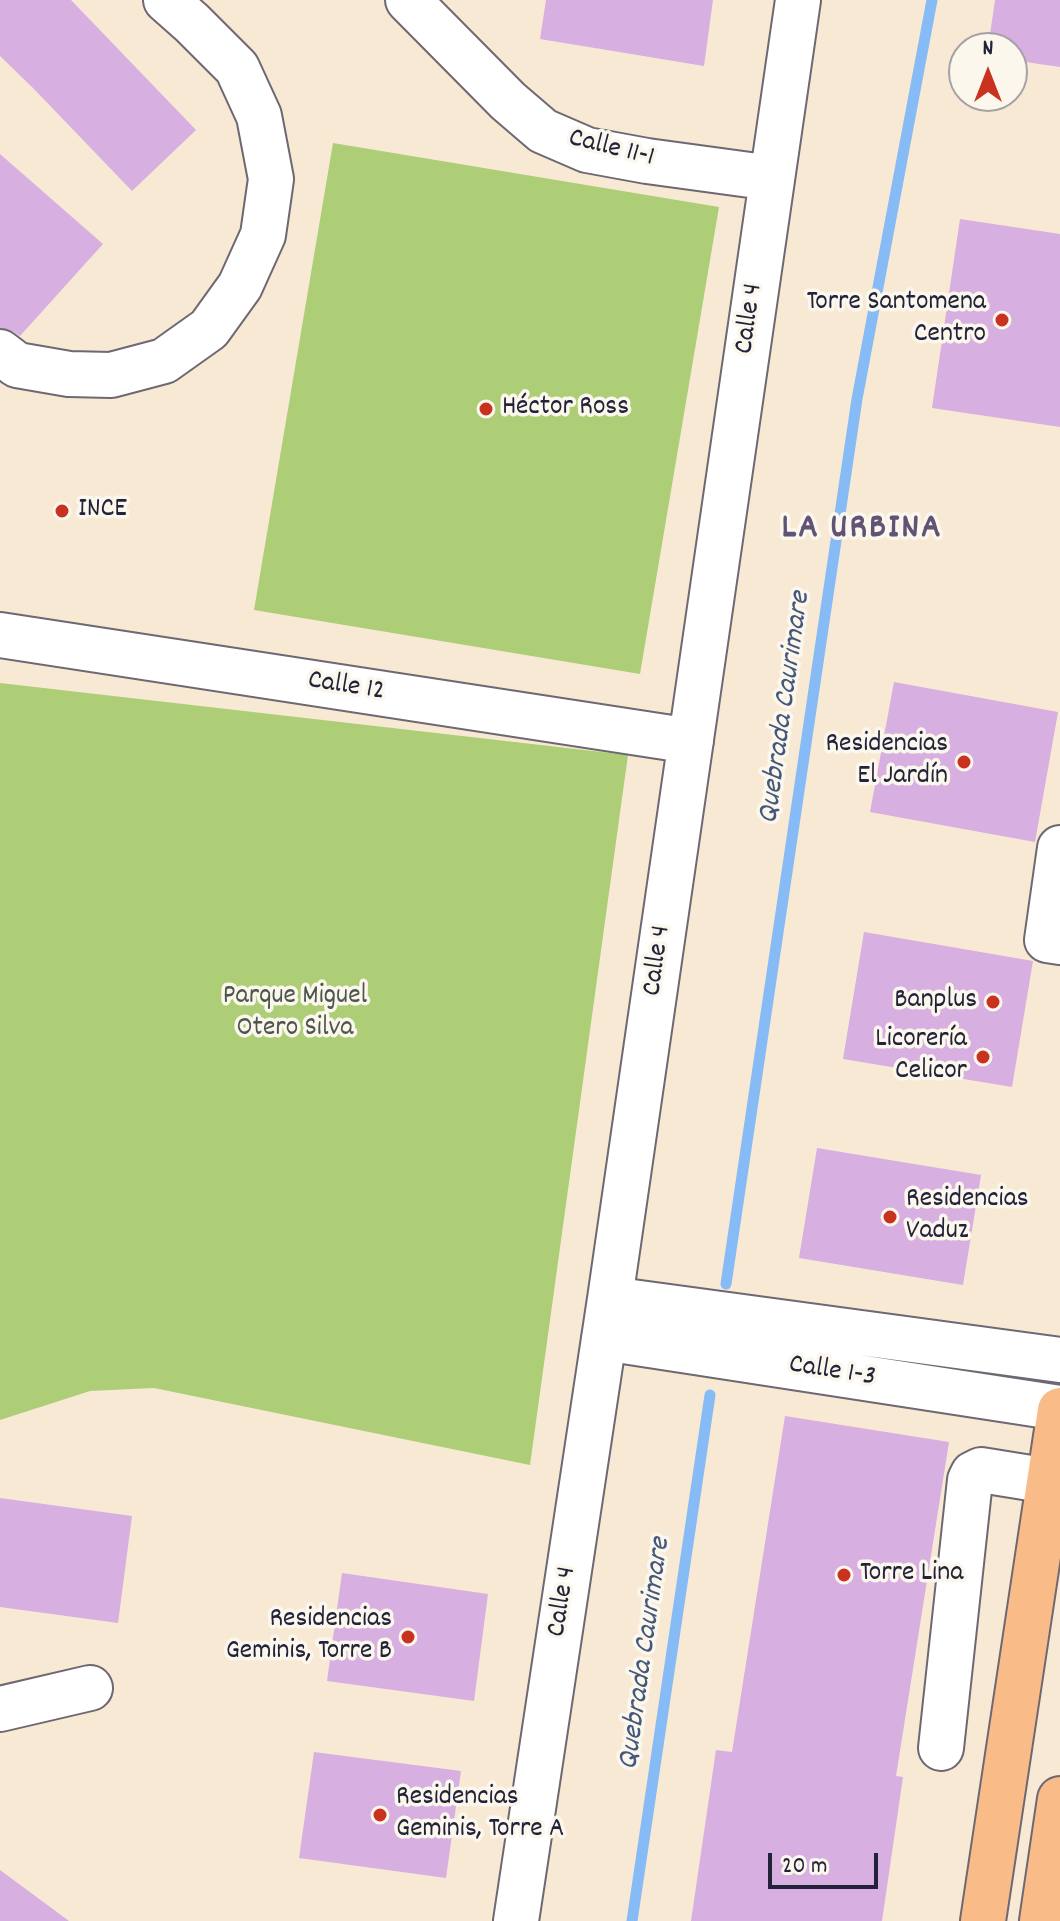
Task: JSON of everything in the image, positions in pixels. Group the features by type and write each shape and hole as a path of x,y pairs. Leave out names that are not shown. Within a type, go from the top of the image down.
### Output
{"main road":[{"path":"983,1921 1060,1409"},
{"path":"1042,1921 1060,1799"}],"street":[{"path":"0,352 17,365 69,374 111,375 164,361 209,329 240,286 263,235 271,179 259,116 237,68 166,0"},
{"name":"Calle 11-1","path":"408,0 508,101 543,131 587,150 772,178"},
{"name":"Calle 4","path":"516,1921 607,1318 798,0"},
{"name":"Calle 12","path":"0,635 691,741"},
{"path":"1060,848 1047,940 1060,942"},
{"name":"Calle 1-3","path":"607,1318 1060,1360"},
{"name":"Calle 1-3","path":"607,1318 1060,1409"},
{"path":"941,1748 970,1480 973,1474 981,1470 1049,1481"},
{"path":"0,1709 90,1688"}],"green space":[{"name":"Héctor Ross","path":"333,143 719,207 640,674 254,610"},
{"name":"Parque Miguel Otero Silva","path":"0,683 628,755 530,1465 154,1388 90,1391 0,1420"}],"building":[{"path":"0,0 71,0 196,130 132,191 0,56"},
{"path":"546,0 713,0 704,66 540,39"},
{"path":"995,0 1060,0 1060,67 1028,62 1028,32 990,32"},
{"path":"0,154 103,244 20,336 0,328"},
{"name":"Torre Santomena Centro","path":"960,219 1060,234 1060,427 932,408"},
{"name":"Residencias El Jardín","path":"894,682 1058,712 1035,842 870,812"},
{"path":"864,932 1033,961 1012,1087 843,1059"},
{"name":"Residencias Vaduz","path":"817,1148 981,1175 963,1285 799,1258"},
{"path":"785,1416 949,1442 896,1776 903,1777 882,1921 691,1921 716,1750 732,1752"},
{"path":"0,1498 132,1516 118,1623 0,1607"},
{"name":"Residencias Geminis, Torre B","path":"342,1573 488,1594 474,1701 327,1681"},
{"name":"Residencias Geminis, Torre A","path":"314,1752 461,1771 446,1878 299,1858"},
{"path":"0,1870 69,1921 0,1921"}],"waterway":[{"name":"Quebrada Caurimare","path":"726,1284 857,399 932,0"},
{"name":"Quebrada Caurimare","path":"632,1921 710,1395"}],"place":[{"name":"Torre Santomena Centro","path":"1002,320"},
{"name":"Héctor Ross","path":"486,409"},
{"name":"INCE","path":"62,511"},
{"name":"Residencias El Jardín","path":"964,762"},
{"name":"Banplus","path":"993,1002"},
{"name":"Licorería Celicor","path":"983,1057"},
{"name":"Residencias Vaduz","path":"890,1217"},
{"name":"Torre Lina","path":"844,1575"},
{"name":"Residencias Geminis, Torre B","path":"408,1637"},
{"name":"Residencias Geminis, Torre A","path":"380,1815"}],"district":[{"name":"LA URBINA","path":"862,531"}]}
